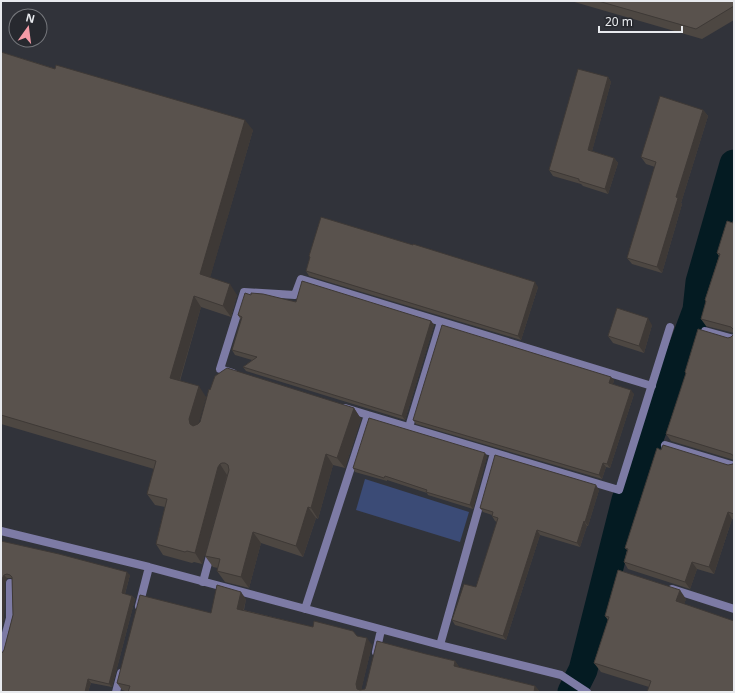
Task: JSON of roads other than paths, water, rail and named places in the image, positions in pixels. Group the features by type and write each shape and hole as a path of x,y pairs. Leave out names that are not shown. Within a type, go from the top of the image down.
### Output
{"street":[{"path":"242,376 219,373 244,292 295,295 301,279 652,386"},
{"path":"409,427 441,322"},
{"path":"338,406 619,490 670,327"},
{"path":"704,331 734,339"},
{"path":"306,609 368,415"},
{"path":"665,445 734,466"},
{"path":"440,645 494,453"},
{"path":"1,531 149,567 381,630 561,675 587,692"},
{"path":"203,582 213,545"},
{"path":"137,611 149,567"},
{"path":"1,652 10,618 10,583"},
{"path":"666,587 734,609"},
{"path":"374,657 381,630"},
{"path":"116,692 124,663"}],"waterway":[{"path":"572,692 583,670 626,500 697,310 700,282 734,164"}]}
